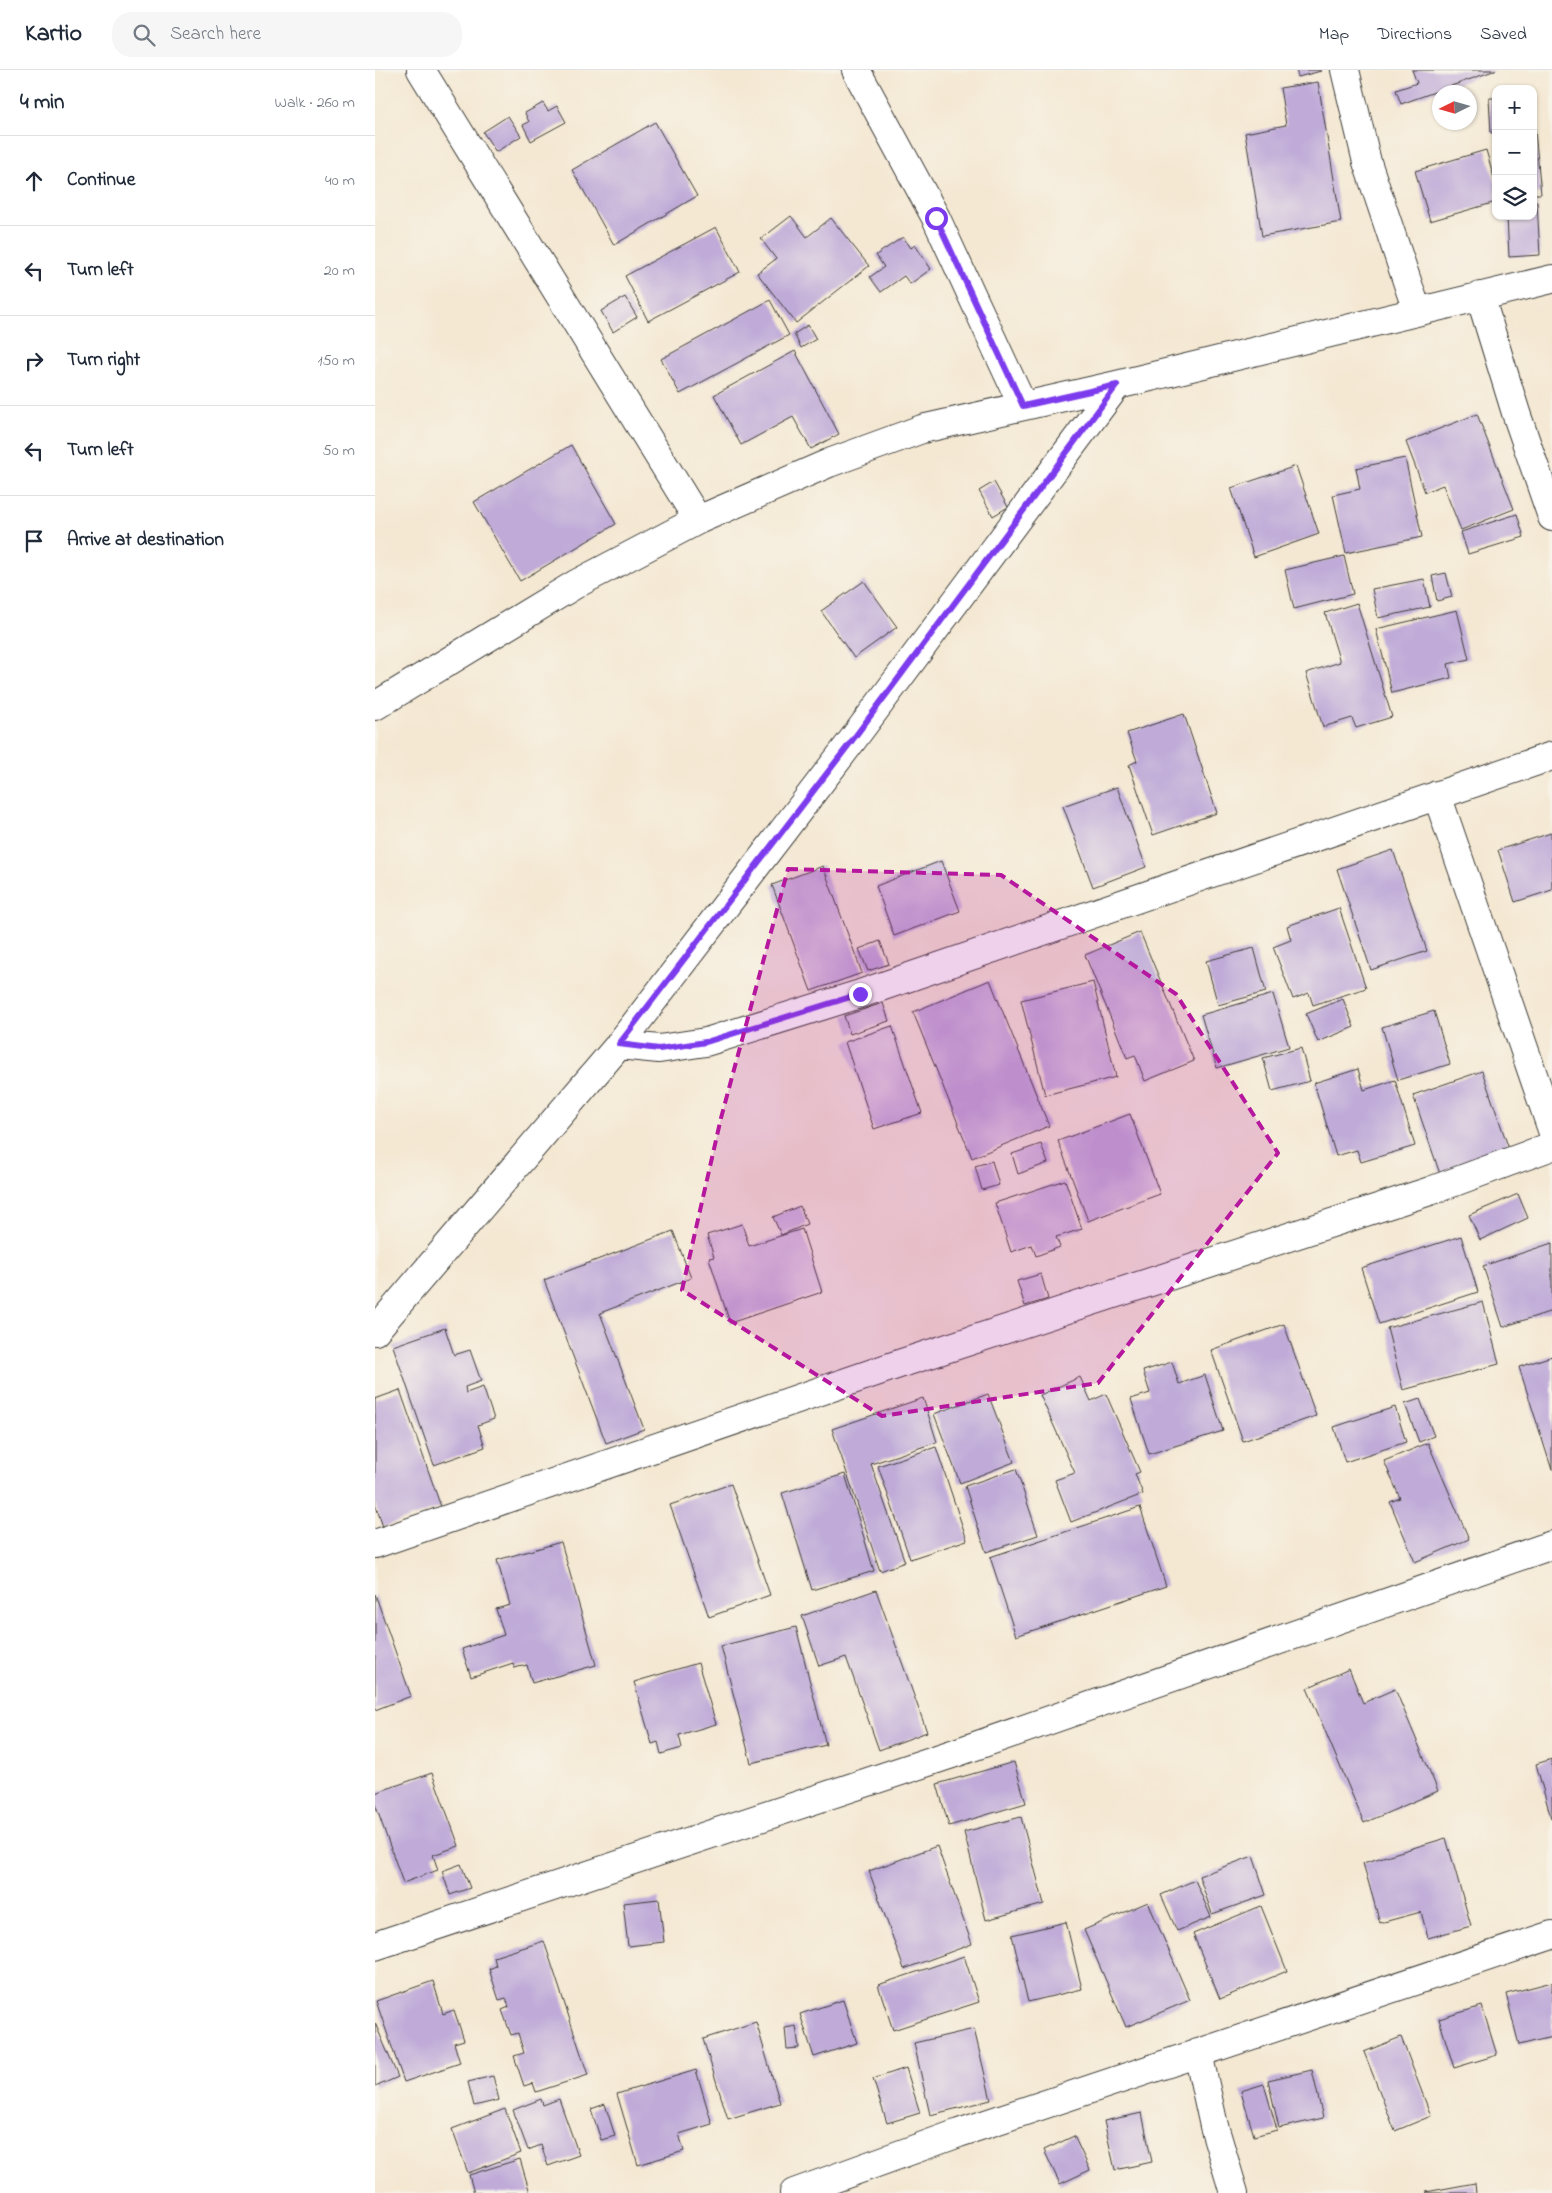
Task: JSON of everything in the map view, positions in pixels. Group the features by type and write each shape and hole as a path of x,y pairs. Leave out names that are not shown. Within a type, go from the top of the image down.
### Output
{"street":[{"path":"421,70 698,520"},
{"path":"856,70 936,218 1023,406"},
{"path":"1345,70 1367,162 1417,311"},
{"path":"378,697 575,584 698,520 829,463 922,429 1117,385 1552,279"},
{"path":"1480,296 1516,412 1552,517"},
{"path":"375,1330 619,1044 851,742 1117,385"},
{"path":"619,1044 659,1049 715,1040 870,991 1552,756"},
{"path":"1437,795 1552,1130"},
{"path":"375,1544 899,1364 1430,1191 1552,1146"},
{"path":"375,1946 955,1753 1552,1544"},
{"path":"794,2193 959,2133 1552,1935"},
{"path":"1197,2053 1214,2126 1234,2193"}],"highlighted area":[{"path":"788,869 1001,875 1176,994 1278,1153 1098,1383 882,1416 682,1290 721,1118"}],"building":[{"path":"1296,70 1321,70 1321,71 1298,77"},
{"path":"1412,70 1496,70 1454,85 1432,85 1432,93 1401,104 1396,90 1417,83"},
{"path":"1318,82 1341,222 1262,236 1245,133 1286,125 1280,88"},
{"path":"1489,98 1492,98 1491,133"},
{"path":"543,103 548,111 557,106 566,122 531,141 523,125 529,122 525,113"},
{"path":"508,116 521,136 496,152 483,132"},
{"path":"655,122 697,196 614,245 572,170"},
{"path":"1486,150 1492,171 1492,203 1430,221 1415,171"},
{"path":"1537,152 1541,194 1537,194"},
{"path":"1537,202 1540,255 1509,257 1507,220 1537,220"},
{"path":"791,216 807,237 831,218 869,266 796,323 757,273 776,259 761,239"},
{"path":"716,227 740,272 648,321 625,276"},
{"path":"903,237 911,248 915,245 931,269 910,284 904,276 881,292 870,277 884,267 876,255"},
{"path":"625,297 637,317 613,332 601,311"},
{"path":"770,300 789,335 680,394 661,359"},
{"path":"808,325 816,339 801,348 794,334"},
{"path":"795,351 839,434 811,449 793,417 741,445 714,395"},
{"path":"1477,414 1514,509 1461,530 1443,485 1425,492 1406,442"},
{"path":"571,445 616,524 520,581 474,502"},
{"path":"1405,458 1422,537 1346,553 1333,495 1360,489 1356,468"},
{"path":"1296,466 1319,534 1254,557 1231,488"},
{"path":"994,482 1008,507 993,516 979,491"},
{"path":"1517,514 1524,537 1468,554 1461,532"},
{"path":"1344,556 1353,594 1294,609 1285,570"},
{"path":"1446,573 1452,597 1437,601 1432,576"},
{"path":"1424,579 1430,607 1378,618 1372,589"},
{"path":"864,581 897,627 854,658 821,611"},
{"path":"1357,603 1392,717 1356,728 1352,718 1323,727 1306,673 1340,662 1325,613"},
{"path":"1457,610 1469,659 1448,664 1451,678 1392,693 1376,629"},
{"path":"1184,714 1217,813 1153,835 1129,765 1137,761 1127,733"},
{"path":"1117,787 1146,867 1093,887 1063,806"},
{"path":"1551,833 1552,890 1515,902 1498,850"},
{"path":"1393,850 1427,951 1371,970 1337,869"},
{"path":"941,861 960,911 894,936 876,886"},
{"path":"823,866 862,973 811,991 772,885"},
{"path":"1339,908 1366,988 1313,1005 1309,993 1293,999 1273,947 1291,940 1287,926"},
{"path":"1140,932 1194,1061 1145,1081 1135,1055 1127,1058 1085,955"},
{"path":"880,941 889,964 868,971 859,949"},
{"path":"1254,948 1266,992 1218,1005 1206,961"},
{"path":"990,980 1049,1126 972,1158 913,1012"},
{"path":"1093,982 1116,1077 1045,1095 1021,1000"},
{"path":"1273,994 1289,1047 1217,1068 1201,1015"},
{"path":"1343,999 1354,1027 1318,1042 1306,1014"},
{"path":"883,1003 889,1021 850,1034 844,1016"},
{"path":"1434,1011 1450,1064 1398,1080 1382,1027"},
{"path":"892,1026 922,1113 874,1129 845,1042"},
{"path":"1301,1048 1310,1081 1272,1091 1263,1058"},
{"path":"1358,1069 1364,1090 1395,1080 1415,1146 1361,1162 1357,1150 1336,1156 1314,1083"},
{"path":"1482,1071 1509,1149 1440,1174 1413,1095"},
{"path":"1130,1114 1160,1194 1088,1221 1058,1141"},
{"path":"1041,1144 1048,1163 1018,1174 1012,1154"},
{"path":"992,1161 999,1185 982,1190 975,1166"},
{"path":"1065,1180 1082,1229 1056,1237 1060,1247 1036,1256 1032,1245 1011,1252 995,1203"},
{"path":"1518,1194 1528,1218 1480,1240 1469,1215"},
{"path":"800,1206 807,1224 781,1235 773,1217"},
{"path":"742,1224 749,1246 802,1229 822,1292 730,1323 709,1258 714,1257 707,1235"},
{"path":"673,1231 691,1278 600,1313 644,1429 606,1443 544,1280"},
{"path":"1461,1236 1478,1292 1379,1324 1361,1268"},
{"path":"1552,1243 1552,1311 1503,1327 1483,1266"},
{"path":"1041,1274 1048,1299 1025,1306 1017,1281"},
{"path":"1483,1302 1499,1364 1403,1390 1387,1328"},
{"path":"1284,1324 1316,1416 1243,1441 1211,1350"},
{"path":"445,1328 454,1355 470,1350 481,1381 465,1387 466,1393 483,1387 494,1419 478,1425 485,1447 434,1465 393,1346"},
{"path":"1552,1356 1552,1470 1519,1367"},
{"path":"1172,1362 1179,1384 1205,1375 1223,1431 1149,1454 1131,1399 1150,1393 1143,1371"},
{"path":"1080,1377 1091,1401 1106,1394 1140,1472 1135,1474 1143,1494 1071,1522 1055,1480 1075,1473 1040,1395"},
{"path":"400,1390 441,1507 383,1527 375,1503 375,1399"},
{"path":"988,1394 1014,1462 960,1483 934,1414"},
{"path":"923,1398 937,1442 871,1464 905,1562 880,1571 832,1429"},
{"path":"1420,1399 1434,1436 1419,1442 1405,1404"},
{"path":"1395,1407 1406,1442 1345,1462 1334,1427"},
{"path":"1428,1443 1469,1539 1415,1562 1390,1502 1400,1498 1384,1461"},
{"path":"936,1447 967,1540 910,1559 878,1466"},
{"path":"1016,1469 1038,1535 986,1552 965,1486"},
{"path":"845,1474 874,1571 812,1590 782,1493"},
{"path":"731,1484 770,1595 709,1617 670,1505"},
{"path":"1140,1507 1166,1586 1016,1636 990,1557"},
{"path":"561,1542 596,1665 532,1683 527,1665 514,1668 513,1663 471,1677 462,1649 504,1635 496,1609 510,1605 497,1560"},
{"path":"876,1590 927,1732 879,1750 846,1657 819,1666 802,1616"},
{"path":"375,1594 411,1696 375,1710"},
{"path":"796,1627 826,1745 751,1763 721,1646"},
{"path":"698,1663 716,1724 679,1735 682,1748 661,1754 658,1742 652,1744 634,1682"},
{"path":"1349,1669 1363,1703 1395,1689 1438,1791 1364,1823 1307,1688"},
{"path":"1552,1759 1552,1818 1551,1818 1536,1764"},
{"path":"1014,1762 1026,1803 949,1826 937,1784"},
{"path":"432,1773 459,1846 433,1855 438,1870 403,1883 375,1804 375,1793"},
{"path":"1021,1817 1044,1904 986,1920 964,1832"},
{"path":"1446,1838 1471,1926 1428,1938 1421,1912 1380,1923 1363,1863"},
{"path":"937,1846 972,1944 904,1969 869,1871"},
{"path":"1253,1856 1266,1895 1212,1914 1199,1876"},
{"path":"461,1864 470,1888 450,1895 442,1871"},
{"path":"1195,1880 1211,1917 1177,1931 1161,1895"},
{"path":"659,1899 664,1942 628,1946 623,1903"},
{"path":"1148,1902 1190,2000 1126,2027 1084,1930"},
{"path":"1261,1906 1287,1971 1220,1999 1193,1934"},
{"path":"1066,1922 1082,1989 1028,2002 1012,1935"},
{"path":"544,1941 588,2075 536,2092 533,2083 524,2086 514,2056 524,2053 518,2033 511,2035 502,2010 509,2007 506,1998 499,2000 489,1969 496,1966 494,1957"},
{"path":"964,1956 979,2002 893,2030 878,1985"},
{"path":"433,1981 443,2014 454,2010 464,2040 454,2043 460,2063 404,2082 376,2001"},
{"path":"1552,1982 1552,2037 1519,2045 1506,1994"},
{"path":"843,2000 857,2043 814,2057 800,2014"},
{"path":"1482,2006 1497,2055 1454,2068 1439,2019"},
{"path":"756,2022 780,2103 728,2119 703,2039"},
{"path":"375,2023 398,2077 375,2087"},
{"path":"796,2026 799,2048 787,2049 785,2028"},
{"path":"974,2029 991,2100 930,2115 914,2043"},
{"path":"1401,2037 1431,2116 1395,2131 1364,2052"},
{"path":"906,2068 920,2113 887,2123 873,2079"},
{"path":"696,2070 712,2124 679,2134 684,2151 638,2165 617,2094"},
{"path":"1312,2070 1323,2118 1279,2128 1268,2080"},
{"path":"493,2076 499,2100 474,2106 468,2082"},
{"path":"1264,2084 1277,2130 1254,2136 1241,2091"},
{"path":"541,2099 543,2105 559,2099 579,2155 548,2166 541,2145 528,2150 513,2110"},
{"path":"605,2104 615,2136 601,2140 591,2109"},
{"path":"505,2109 521,2153 468,2173 452,2129"},
{"path":"1142,2113 1152,2162 1115,2170 1104,2121"},
{"path":"1074,2136 1090,2170 1060,2184 1044,2150"},
{"path":"520,2159 530,2193 474,2193 469,2175"},
{"path":"1475,2183 1476,2193 1426,2192"}],"route":[{"path":"860,994 706,1042 659,1049 619,1044 851,742 1117,385 1023,406 936,218"}]}
